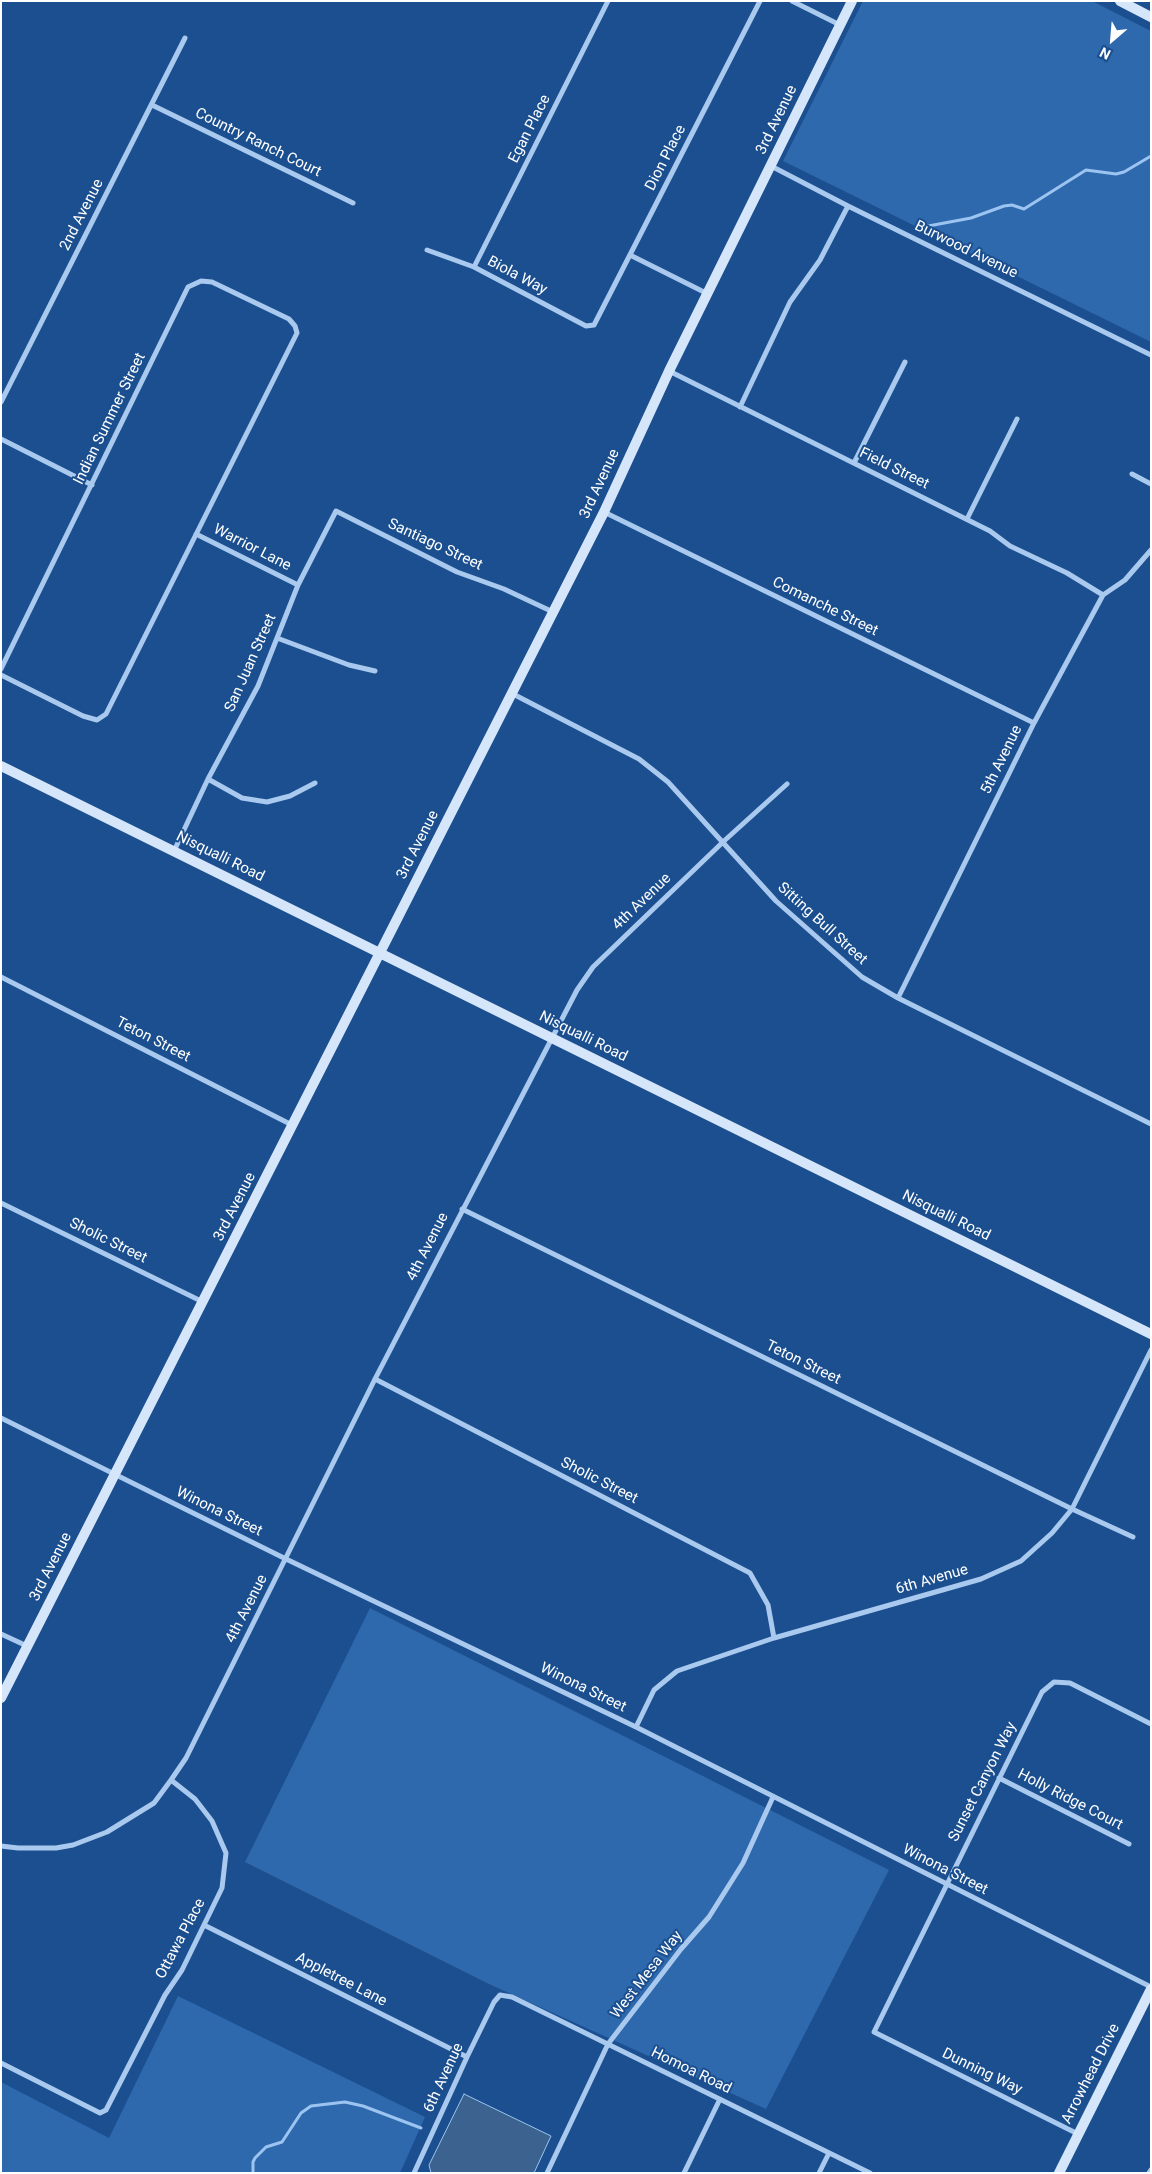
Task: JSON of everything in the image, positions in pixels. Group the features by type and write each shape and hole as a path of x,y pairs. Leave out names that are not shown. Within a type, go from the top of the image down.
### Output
{"street":[{"name":"Egan Place","path":"474,267 608,1"},
{"name":"Dion Place","path":"594,325 760,1"},
{"path":"792,1 840,25"},
{"name":"3rd Avenue","path":"1,1698 513,694 604,512 670,371 852,1"},
{"path":"1120,1 1151,17"},
{"name":"2nd Avenue","path":"1,402 185,38"},
{"name":"Country Ranch Court","path":"152,105 353,203"},
{"name":"Burwood Avenue","path":"771,166 848,206 1151,355"},
{"path":"740,407 790,302 820,260 848,206"},
{"name":"Biola Way","path":"427,250 474,267 586,326 594,325"},
{"path":"630,255 708,295"},
{"name":"Indian Summer Street","path":"1,669 188,287 201,281 212,282 289,319 295,326 297,333 196,534"},
{"path":"854,463 905,362"},
{"name":"Field Street","path":"670,371 967,519 990,531 1010,546 1067,573 1103,595"},
{"path":"967,519 1017,419"},
{"path":"1,439 92,485"},
{"path":"1132,474 1151,484"},
{"name":"San Juan Street","path":"174,851 208,779 258,686 298,585 336,511"},
{"name":"Santiago Street","path":"336,511 457,572 504,589 553,612"},
{"name":"Comanche Street","path":"604,512 1034,724"},
{"path":"1,675 83,716 97,720 106,714 196,534"},
{"name":"Warrior Lane","path":"196,534 298,585"},
{"name":"5th Avenue","path":"898,998 1034,724 1103,595 1125,580 1151,550"},
{"path":"277,638 349,665 375,671"},
{"name":"Sitting Bull Street","path":"513,694 639,760 668,782 776,901 862,977 898,998 1151,1124"},
{"name":"Nisqualli Road","path":"1,766 1151,1334"},
{"path":"208,779 242,798 267,802 290,796 314,783"},
{"name":"4th Avenue","path":"1,1846 56,1848 73,1845 107,1832 154,1803 186,1758 375,1379 577,990 593,967 787,784"},
{"name":"Teton Street","path":"1,977 293,1126"},
{"name":"Sholic Street","path":"1,1203 203,1302"},
{"name":"Teton Street","path":"462,1209 1072,1509 1134,1537"},
{"name":"6th Avenue","path":"636,1727 654,1690 677,1671 774,1638 981,1579 1021,1561 1052,1533 1072,1509 1151,1350"},
{"name":"Sholic Street","path":"375,1379 750,1573 768,1605 774,1638"},
{"name":"Winona Street","path":"1,1418 286,1559 636,1727 1151,1988"},
{"path":"1,1634 27,1647"},
{"name":"Sunset Canyon Way","path":"874,2032 1042,1692 1054,1682 1070,1683 1151,1724"},
{"name":"Holly Ridge Court","path":"999,1778 1130,1844"},
{"name":"Ottawa Place","path":"1,2063 100,2113 106,2110 165,1995 182,1970 222,1888 226,1853 212,1821 195,1799 171,1780"},
{"name":"West Mesa Way","path":"547,2173 608,2044 681,1949 709,1917 743,1862 772,1797"},
{"name":"Appletree Lane","path":"204,1925 467,2057"},
{"name":"Arrowhead Drive","path":"1059,2173 1151,1988"},
{"name":"6th Avenue","path":"414,2173 467,2057 494,2002 500,1995"},
{"name":"Homoa Road","path":"500,1995 512,1997 870,2173"},
{"name":"Dunning Way","path":"874,2032 1078,2134"},
{"path":"684,2173 720,2099"},
{"path":"819,2173 829,2153"}],"shaded area":[{"path":"863,1 1092,1 1151,31 1151,342 783,161"},
{"path":"370,1608 889,1870 766,2109 491,1985 245,1862"},
{"path":"178,1996 425,2117 400,2173 1,2173 1,2082 109,2138"},
{"path":"464,2094 551,2136 534,2173 431,2173 429,2165"}],"waterway":[{"path":"923,227 971,218 1004,206 1012,205 1024,209 1086,170 1116,174 1124,172 1151,156"},
{"path":"253,2173 255,2158 266,2147 282,2142 301,2113 311,2106 345,2102 363,2106 421,2128"}]}
